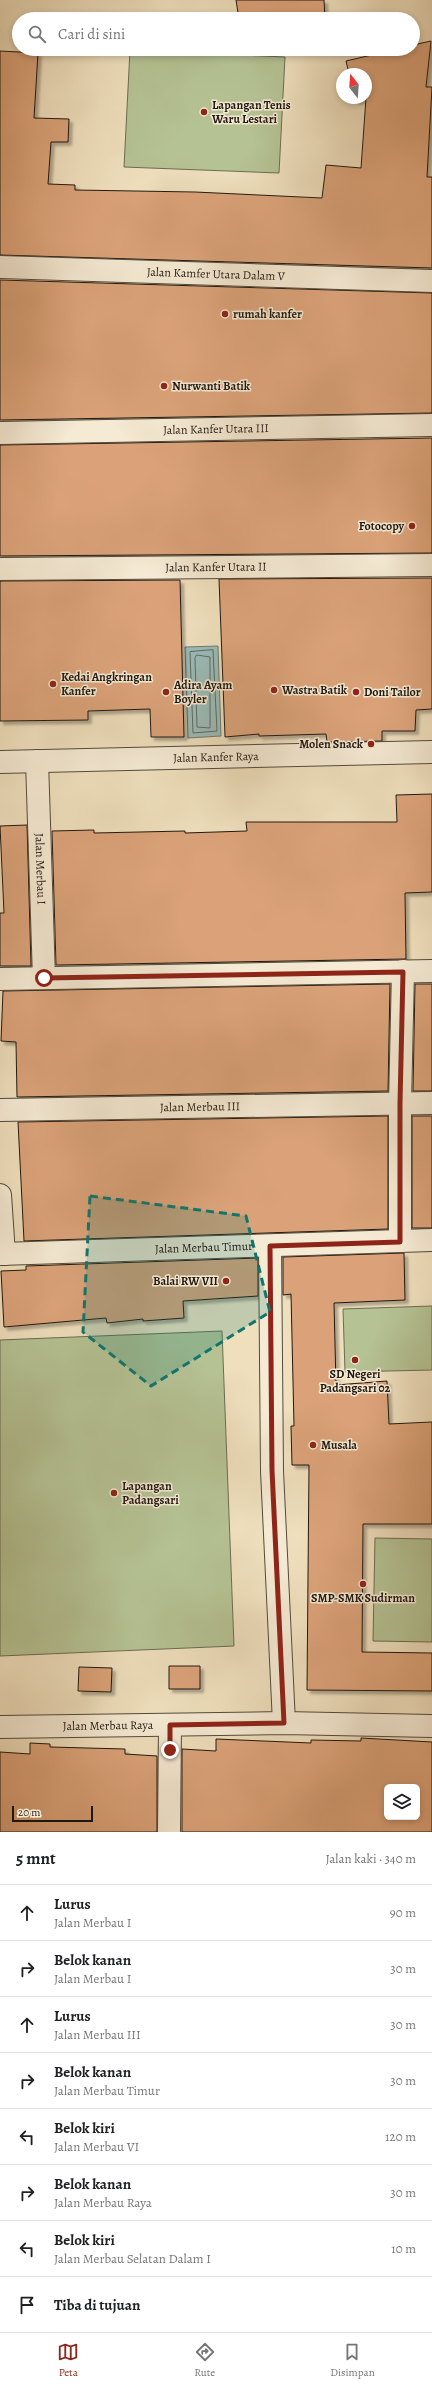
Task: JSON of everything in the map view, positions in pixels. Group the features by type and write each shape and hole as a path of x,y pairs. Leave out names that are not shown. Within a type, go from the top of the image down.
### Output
{"street":[{"name":"Jalan Kamfer Utara Dalam V","path":"0,267 432,281"},
{"name":"Jalan Kanfer Utara III","path":"0,433 432,425"},
{"name":"Jalan Kanfer Utara II","path":"0,570 432,565"},
{"name":"Jalan Kanfer Raya","path":"0,762 432,752"},
{"name":"Jalan Merbau I","path":"37,761 44,978"},
{"path":"0,979 432,971"},
{"path":"400,1242 400,1104 403,972"},
{"name":"Jalan Merbau III","path":"0,1110 432,1103"},
{"path":"0,1195 2,1254"},
{"name":"Jalan Merbau Timur","path":"2,1254 432,1240"},
{"path":"270,1246 272,1470 284,1723"},
{"name":"Jalan Merbau Raya","path":"0,1727 284,1723 432,1726"},
{"path":"169,1832 170,1725"}],"highlighted area":[{"path":"90,1196 246,1216 270,1312 151,1386 83,1332"}],"green space":[{"name":"Lapangan Tenis Waru Lestari","path":"130,56 285,57 279,173 124,167"},
{"path":"432,1306 432,1370 345,1372 343,1309"},
{"name":"Lapangan Padangsari","path":"222,1331 234,1646 0,1656 0,1340"},
{"path":"375,1538 432,1539 432,1642 373,1641"}],"water":[{"path":"218,646 221,736 188,738 185,647"}],"building":[{"path":"236,0 324,0 325,12 238,12"},
{"path":"431,41 426,87 432,87 427,177 432,177 432,268 0,255 0,51 12,52 12,56 38,56 34,118 69,119 68,142 51,142 48,184 75,185 75,190 195,192 322,198 326,165 361,168 366,104 372,104 372,68 348,68 346,61 367,56 420,56 420,43"},
{"path":"0,280 432,293 432,413 0,420"},
{"path":"432,438 432,553 0,556 0,445"},
{"path":"432,578 432,709 416,710 415,731 382,731 382,741 327,742 326,734 259,736 259,734 225,737 219,579"},
{"path":"180,580 184,737 151,737 150,709 88,711 88,720 0,721 0,581"},
{"path":"432,794 432,892 405,893 406,959 56,965 52,831 94,830 94,833 185,831 185,833 247,831 246,822 397,822 396,795"},
{"path":"27,825 31,966 0,966 0,913 4,913 0,826"},
{"path":"390,984 388,1091 17,1097 16,1042 1,1041 3,991"},
{"path":"415,984 432,984 432,1091 413,1091"},
{"path":"388,1116 388,1229 24,1241 18,1122"},
{"path":"412,1116 432,1116 432,1228 412,1228"},
{"path":"404,1253 405,1300 334,1303 336,1385 387,1381 389,1424 432,1422 432,1524 363,1524 362,1652 432,1653 432,1691 307,1690 309,1465 292,1465 291,1426 294,1426 291,1294 283,1295 283,1257"},
{"path":"258,1258 258,1296 183,1301 184,1318 143,1321 143,1319 107,1323 106,1318 4,1327 1,1271 26,1270 26,1266"},
{"path":"169,1666 200,1666 200,1689 169,1689"},
{"path":"79,1667 112,1668 111,1692 78,1691"},
{"path":"361,1738 432,1742 432,1832 182,1832 182,1749 216,1751 216,1739 311,1743 311,1740 361,1741"},
{"path":"30,1743 50,1744 50,1747 125,1749 125,1754 157,1756 157,1832 0,1832 0,1752 30,1754"}],"place":[{"name":"Lapangan Tenis Waru Lestari","path":"204,112"},
{"name":"rumah kanfer","path":"225,314"},
{"name":"Nurwanti Batik","path":"164,386"},
{"name":"Fotocopy","path":"412,526"},
{"name":"Kedai Angkringan Kanfer","path":"53,684"},
{"name":"Wastra Batik","path":"274,690"},
{"name":"Adira Ayam Boyler","path":"166,692"},
{"name":"Doni Tailor","path":"356,692"},
{"name":"Molen Snack","path":"371,744"},
{"name":"Balai RW VII","path":"226,1281"},
{"name":"SD Negeri Padangsari 02","path":"355,1360"},
{"name":"Musala","path":"313,1445"},
{"name":"Lapangan Padangsari","path":"114,1493"},
{"name":"SMP-SMK Sudirman","path":"363,1584"}],"route":[{"path":"44,978 403,972 400,1104 400,1242 270,1246 272,1470 284,1723 170,1725 170,1750"}]}
